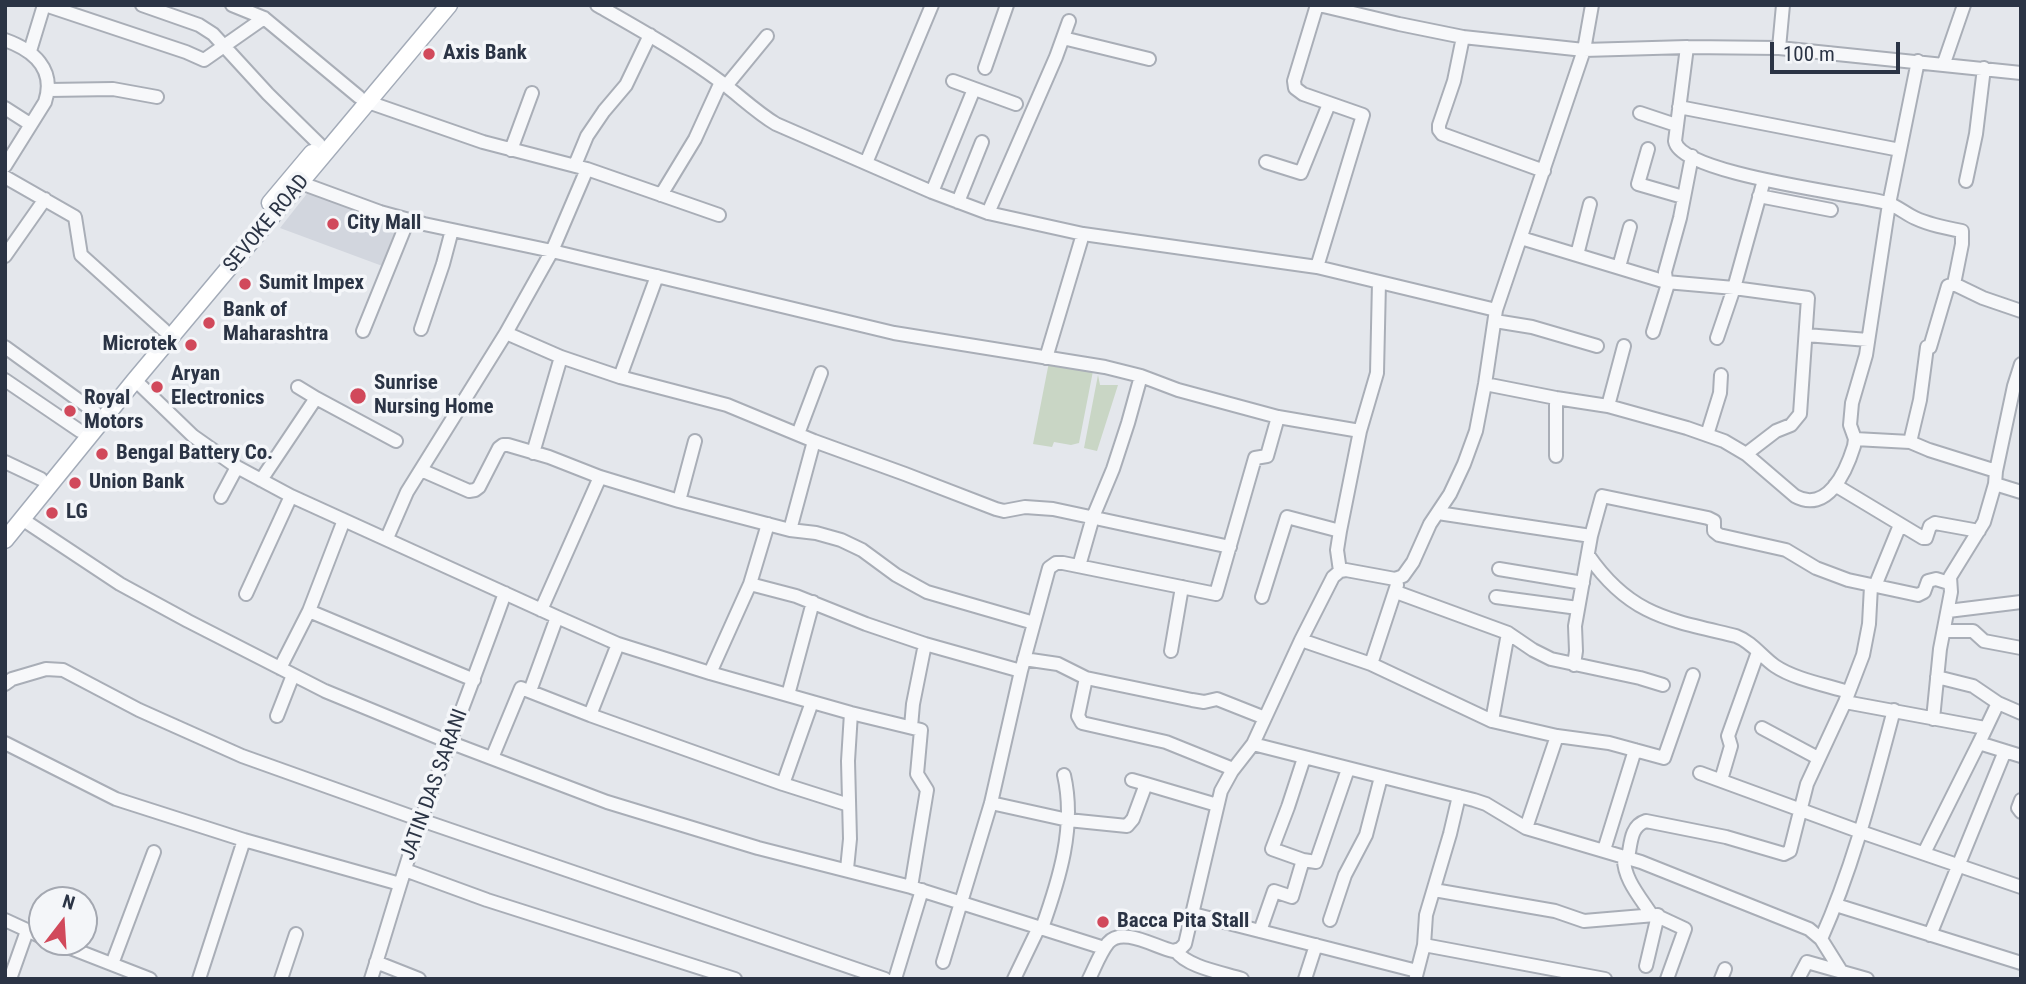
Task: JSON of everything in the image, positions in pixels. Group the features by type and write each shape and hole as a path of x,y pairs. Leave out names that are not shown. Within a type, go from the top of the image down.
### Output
{"main road":[{"name":"SEVOKE ROAD","path":"5,540 13,518 41,479 96,411 132,377 164,330 296,180 319,144 363,100 436,5"},
{"name":"SEVOKE ROAD","path":"13,518 363,100 449,5"}],"street":[{"path":"30,51 45,5 186,52 204,61 264,18"},
{"path":"142,5 206,29 319,144"},
{"path":"232,5 264,18 363,100 511,150 581,167 719,215"},
{"path":"597,5 650,35 776,124 932,192 988,213 1083,234 1317,267 1380,282 1597,346"},
{"path":"866,163 932,5"},
{"path":"985,68 1007,5"},
{"path":"1317,267 1363,116 1300,93 1294,85 1318,5 1463,37 1584,50 1779,48 2021,73"},
{"path":"1371,664 1397,585 1408,571 1430,524 1450,494 1476,431 1496,316 1584,50 1592,5"},
{"path":"1779,48 1783,5"},
{"path":"1944,64 1964,5"},
{"path":"988,213 1069,21"},
{"path":"387,538 407,492 506,332 552,251 581,167 582,146 626,85 650,35"},
{"path":"662,195 723,84 767,36"},
{"path":"1463,37 1454,81 1439,125 1440,132 1544,172"},
{"path":"1063,38 1149,58"},
{"path":"5,40 30,51 43,69 49,90 45,102 5,166"},
{"path":"1687,47 1676,125 1675,145 1680,151 1722,169 1763,180 1889,204 1925,222 1962,232 1954,284"},
{"path":"1485,384 1608,406 1724,440 1746,454 1803,501 1824,499 1852,454 1855,439 1850,425 1850,414 1868,340 1889,204 1918,61"},
{"path":"1966,181 1976,134 1984,68"},
{"path":"953,81 1016,104"},
{"path":"49,90 113,89 157,97"},
{"path":"932,192 974,89"},
{"path":"511,150 532,93"},
{"path":"1266,162 1301,173 1329,103"},
{"path":"1679,107 1900,149"},
{"path":"5,108 30,124"},
{"path":"1640,113 1676,125"},
{"path":"958,202 982,142"},
{"path":"1648,149 1637,184 1683,197"},
{"path":"1653,332 1667,287 1665,272 1680,218 1692,156"},
{"path":"5,177 75,217 81,255 164,330"},
{"path":"296,180 408,220 552,251 894,333 1076,362 1141,376 1178,390 1278,417 1360,432"},
{"path":"1717,338 1734,288 1763,180"},
{"path":"1759,196 1831,210"},
{"path":"5,256 45,199"},
{"path":"1577,255 1590,204"},
{"path":"363,331 408,220"},
{"path":"1619,267 1630,227"},
{"path":"421,329 452,230"},
{"path":"1046,358 1083,234"},
{"path":"1521,238 1666,282 1808,298 1800,414 1791,425 1776,431 1746,454"},
{"path":"620,377 657,276"},
{"path":"1340,571 1337,550 1340,531 1360,432 1377,373 1380,282"},
{"path":"1910,442 1920,400 1927,347 1930,347 1948,286 1954,284 1983,298 2021,311"},
{"path":"506,332 561,357 620,377 716,401 798,435 996,509 1004,511 1036,508 1093,517 1230,547"},
{"path":"1806,335 1868,340"},
{"path":"1608,406 1624,346"},
{"path":"5,347 96,411"},
{"path":"533,453 561,357"},
{"path":"1933,719 1951,592 1949,583 1953,571 1979,531 1995,477 2021,363"},
{"path":"798,435 821,373"},
{"path":"1707,435 1720,393 1721,375"},
{"path":"1079,566 1093,517 1113,469 1141,376"},
{"path":"132,377 193,436 237,467 291,496 541,610 618,644 812,702 921,730 917,774 927,790 916,889 895,979"},
{"path":"5,380 80,431"},
{"path":"298,387 396,441"},
{"path":"261,480 316,398"},
{"path":"1556,398 1556,456"},
{"path":"943,962 990,803 1023,665 1051,566 1060,562 1216,594 1255,458 1267,456 1278,417"},
{"path":"1855,439 1910,442 1995,477 2021,492"},
{"path":"679,501 695,441"},
{"path":"790,530 814,441"},
{"path":"421,470 472,491 479,487 500,446 508,445 679,501 790,530 828,536 852,545 905,581 927,592 1034,624"},
{"path":"5,462 41,479"},
{"path":"221,497 237,467"},
{"path":"541,610 600,477"},
{"path":"1835,485 1924,538 1935,523 1979,531"},
{"path":"246,594 291,496"},
{"path":"1574,665 1575,625 1591,536 1602,496 1708,518 1714,521 1715,533 1723,537 1777,547 1833,575 1873,586 1918,595 1924,592 1931,579 1949,583"},
{"path":"1437,513 1591,536"},
{"path":"1262,597 1287,517 1340,531"},
{"path":"13,518 120,584 280,668 325,691 449,742 607,802 758,848 962,902 1104,948"},
{"path":"280,668 309,611 344,520"},
{"path":"710,673 750,584 768,524"},
{"path":"1667,979 1685,929 1655,915 1627,876 1624,869 1634,829 1646,821 1726,836 1787,853 1790,851 1807,785 1863,655 1873,586 1900,524"},
{"path":"1588,555 1601,574 1615,587 1650,612 1668,620 1744,639 1787,673 1847,697 1933,719 1985,728"},
{"path":"1499,569 1583,583"},
{"path":"1089,979 1104,948 1113,938 1122,936 1176,951 1185,944 1217,805 1226,781 1252,744 1301,640 1334,577 1340,571 1350,571 1397,585 1508,633 1544,657 1663,685"},
{"path":"750,584 813,602 925,644 1023,665 1058,664 1086,678 1204,702 1217,699 1265,718"},
{"path":"1171,651 1182,587"},
{"name":"JATIN DAS SARANI","path":"371,979 421,820 505,593"},
{"path":"1496,597 1578,608"},
{"path":"788,695 813,602"},
{"path":"1948,611 2021,602"},
{"path":"309,611 474,680"},
{"path":"530,691 557,617"},
{"path":"1944,631 1973,631 1984,641 2021,648"},
{"path":"1492,721 1508,633"},
{"path":"1301,640 1371,664 1492,721 1557,736 1609,743 1664,758 1693,675"},
{"path":"590,715 618,644"},
{"path":"911,727 925,644"},
{"path":"1721,780 1731,746 1728,736 1758,652"},
{"path":"5,684 12,679 46,669 63,670 139,710 242,756 885,979"},
{"path":"277,716 293,674"},
{"path":"1937,677 1973,686 1998,703 2021,713"},
{"path":"1086,678 1078,716 1082,723 1166,742 1233,769"},
{"path":"492,758 522,688 590,715 849,805"},
{"path":"783,784 812,702"},
{"path":"1924,853 1998,703"},
{"path":"1821,939 1836,905 1861,832 1894,710"},
{"path":"847,870 850,839 848,761 851,713"},
{"path":"1762,728 1818,758"},
{"path":"1526,828 1557,736"},
{"path":"5,743 116,799 244,840 400,884"},
{"path":"1979,743 2021,756"},
{"path":"1252,744 1486,804 1526,828 1604,850 1809,929 1821,939 1841,971"},
{"path":"1604,850 1634,750"},
{"path":"1930,935 2005,751"},
{"path":"1304,758 1272,849 1303,860 1316,862 1348,769"},
{"path":"1700,773 2021,887"},
{"path":"1014,979 1041,927 1060,872 1068,820 1064,775"},
{"path":"1329,920 1345,875 1366,835 1381,777"},
{"path":"1132,780 1217,805"},
{"path":"990,803 1068,820 1126,826 1133,819 1146,784"},
{"path":"1193,914 1315,945 1416,975 1424,945 1426,915 1459,796"},
{"path":"2021,800 2018,808 2021,812"},
{"path":"199,979 244,840"},
{"path":"112,964 153,852"},
{"path":"1259,931 1274,891 1292,897 1303,860"},
{"path":"405,870 487,900 734,979"},
{"path":"1434,890 1555,911 1584,921 1655,915"},
{"path":"1836,905 2021,963"},
{"path":"1646,966 1655,915"},
{"path":"5,920 27,931 10,979"},
{"path":"281,979 296,934"},
{"path":"1306,979 1315,945"},
{"path":"1424,945 1605,979"},
{"path":"1176,951 1180,957 1191,963 1242,979"},
{"path":"91,956 150,979"},
{"path":"376,962 419,979"},
{"path":"1798,979 1807,962 1867,979"}],"shaded area":[{"path":"309,191 402,224 385,267 280,228"}],"green space":[{"path":"1049,362 1093,371 1079,443 1071,445 1054,442 1052,447 1033,444"},
{"path":"1098,375 1100,385 1118,385 1097,451 1084,448"}],"place":[{"name":"Axis Bank","path":"429,54"},
{"name":"City Mall","path":"333,224"},
{"name":"Sumit Impex","path":"245,284"},
{"name":"Bank of Maharashtra","path":"209,323"},
{"name":"Microtek","path":"191,345"},
{"name":"Aryan Electronics","path":"157,387"},
{"name":"Sunrise Nursing Home","path":"358,396"},
{"name":"Royal Motors","path":"70,411"},
{"name":"Bengal Battery Co.","path":"102,454"},
{"name":"Union Bank","path":"75,483"},
{"name":"LG","path":"52,513"},
{"name":"Bacca Pita Stall","path":"1103,922"}]}
